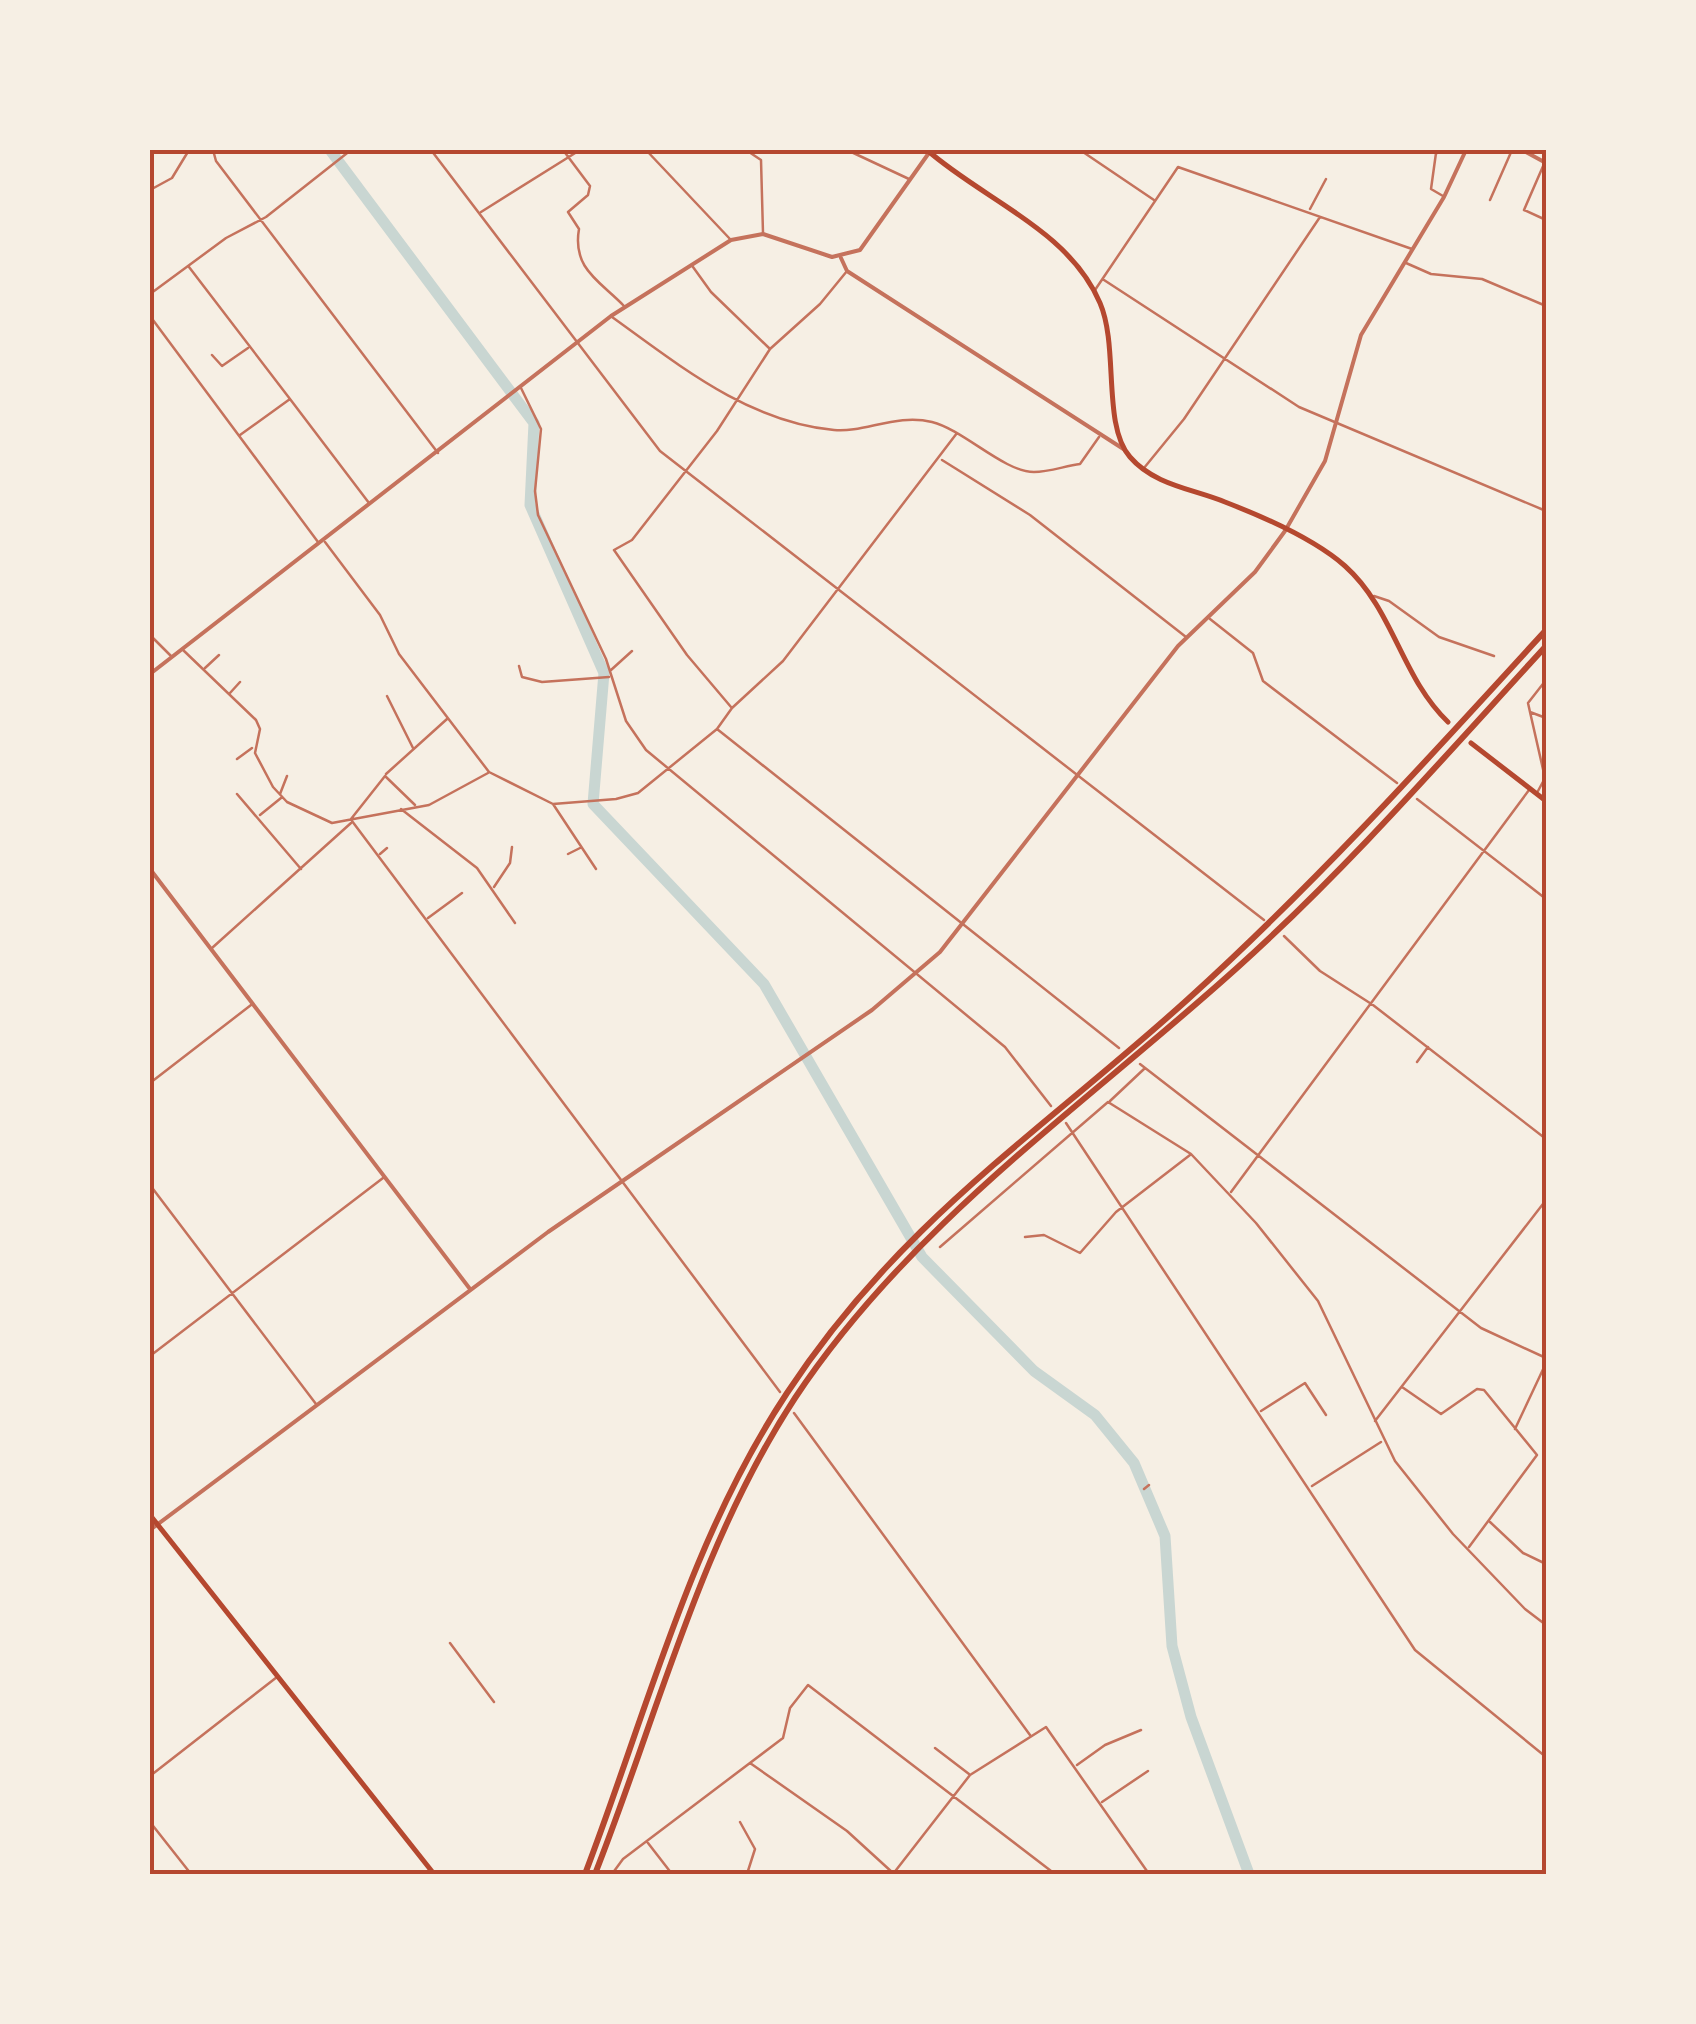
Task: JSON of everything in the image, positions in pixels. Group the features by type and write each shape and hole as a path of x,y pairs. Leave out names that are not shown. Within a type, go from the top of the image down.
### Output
{"highway":[{"path":"584,1874 682,1605 738,1476 812,1356 922,1226 1262,931 1546,630"},
{"path":"595,1874 692,1608 741,1492 821,1360 928,1235 1270,938 1546,646"}],"main road":[{"path":"929,151 1056,244 1094,291 1111,335 1116,417 1124,450 1143,469 1285,531 1343,564 1373,596 1423,694 1448,722"},
{"path":"1471,743 1546,801"},
{"path":"150,1515 434,1874"}],"street":[{"path":"150,190 172,178 189,150"},
{"path":"213,150 216,161 438,453"},
{"path":"150,294 261,220 351,150"},
{"path":"431,150 652,442 1264,920"},
{"path":"563,150 590,186 588,195 568,210 579,230 576,250 590,275 624,306"},
{"path":"479,213 580,150"},
{"path":"646,150 731,240"},
{"path":"746,150 761,160 763,234"},
{"path":"848,150 912,180"},
{"path":"1080,150 1156,201"},
{"path":"1424,150 1450,150"},
{"path":"150,1530 470,1288 916,976 963,925 1186,637 1255,572 1285,531 1325,461 1361,335 1444,197 1466,150"},
{"path":"1490,200 1512,150"},
{"path":"1522,150 1545,163 1524,210 1546,220"},
{"path":"150,674 624,306 731,240 763,234 841,257 872,240 929,151"},
{"path":"1436,153 1431,189 1444,197"},
{"path":"1094,291 1178,167 1322,214 1412,250"},
{"path":"1310,210 1326,178"},
{"path":"1143,469 1225,359 1322,214"},
{"path":"841,257 847,271 1124,450"},
{"path":"1404,262 1431,274 1482,279 1546,306"},
{"path":"691,265 710,292 770,349"},
{"path":"188,266 370,504"},
{"path":"732,708 687,655 614,550 632,540 738,399 770,349 820,304 847,271"},
{"path":"1104,280 1299,408 1546,512"},
{"path":"150,316 489,772 516,782 552,804 596,869"},
{"path":"611,316 703,383 792,424 838,431 874,422 922,420 957,432 1019,468 1037,472 1080,464 1099,437"},
{"path":"212,355 222,366 249,348"},
{"path":"519,389 541,429 538,515 607,676 646,750 1005,1047 1051,1106"},
{"path":"239,436 290,399"},
{"path":"552,804 638,793 666,766 717,729 732,708 783,661 941,459 957,432"},
{"path":"941,459 1030,515 1186,637"},
{"path":"1373,596 1389,601 1439,638 1494,656"},
{"path":"1207,617 1252,653 1263,680 1397,783"},
{"path":"150,634 171,656"},
{"path":"181,648 260,726 254,746 237,759"},
{"path":"519,666 522,677 535,681 607,676 632,651"},
{"path":"204,670 218,655"},
{"path":"1230,1194 1373,1006 1484,851 1545,778 1528,703 1546,680"},
{"path":"229,694 240,682"},
{"path":"387,696 413,748"},
{"path":"1530,712 1546,718"},
{"path":"211,949 302,870 351,822 384,776 448,718"},
{"path":"717,729 1120,1048"},
{"path":"254,746 281,796 332,823 440,800 489,772"},
{"path":"258,817 281,796 287,776"},
{"path":"384,776 416,806"},
{"path":"237,794 302,870"},
{"path":"1417,799 1546,899"},
{"path":"400,809 477,868 516,923"},
{"path":"351,822 780,1392"},
{"path":"493,888 510,863 512,846"},
{"path":"568,854 582,847"},
{"path":"379,855 386,848"},
{"path":"150,869 470,1288"},
{"path":"427,919 462,893"},
{"path":"1284,936 1320,971 1373,1006 1546,1139"},
{"path":"150,1083 251,1004"},
{"path":"1418,1062 1428,1048"},
{"path":"1140,1064 1459,1312 1481,1328 1546,1360 1515,1429"},
{"path":"940,1247 1145,1068"},
{"path":"1108,1102 1192,1154 1230,1194 1318,1300 1362,1388 1382,1442 1425,1501 1525,1609 1546,1624"},
{"path":"1066,1124 1415,1650 1546,1758"},
{"path":"1025,1237 1044,1235 1080,1254 1123,1206 1192,1154"},
{"path":"150,1356 384,1177"},
{"path":"150,1184 316,1405"},
{"path":"1374,1422 1546,1200"},
{"path":"1260,1412 1304,1384 1326,1415"},
{"path":"1402,1387 1441,1414 1481,1389 1537,1458 1468,1548"},
{"path":"794,1413 1030,1736"},
{"path":"1309,1487 1382,1442"},
{"path":"1144,1489 1149,1485"},
{"path":"1489,1521 1523,1553 1546,1564"},
{"path":"450,1643 494,1702"},
{"path":"150,1776 278,1676"},
{"path":"612,1874 647,1842 783,1738 790,1708 808,1685 1055,1874"},
{"path":"750,1763 847,1831 894,1874 970,1775 1046,1728 1149,1874"},
{"path":"1076,1766 1105,1745 1141,1730"},
{"path":"934,1748 970,1775"},
{"path":"1100,1802 1148,1772"},
{"path":"150,1822 191,1874"},
{"path":"740,1822 755,1849 747,1874"},
{"path":"647,1842 672,1874"}],"waterway":[{"path":"330,150 534,423 530,505 604,673 593,804 764,984 922,1257 1034,1371 1095,1415 1134,1463 1165,1536 1172,1646 1191,1717 1249,1874"}]}
